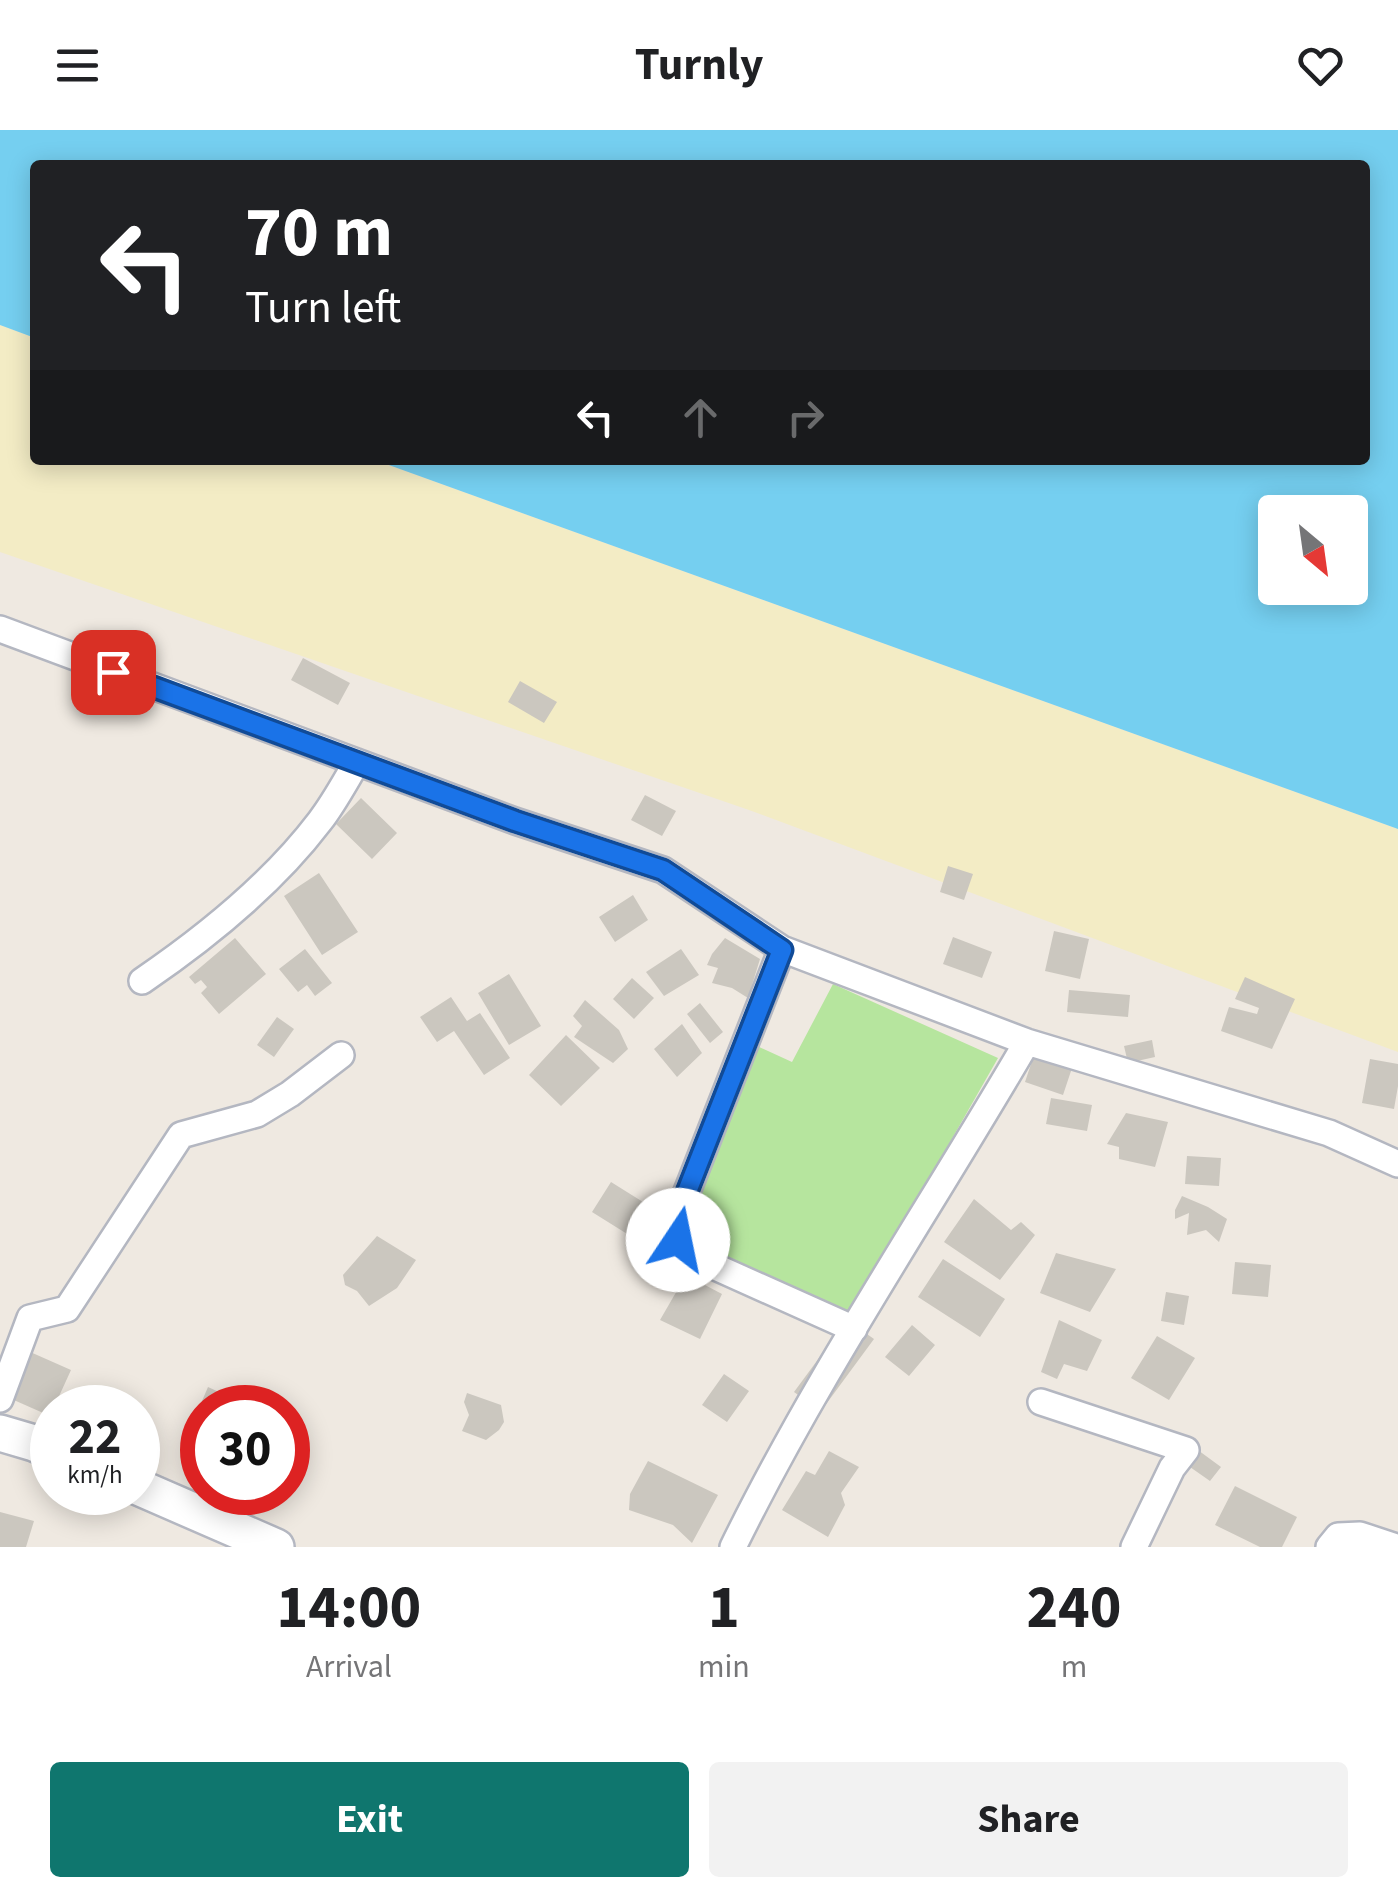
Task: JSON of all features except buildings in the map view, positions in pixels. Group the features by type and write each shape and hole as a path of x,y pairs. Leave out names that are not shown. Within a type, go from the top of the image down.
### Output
{"main road":[{"path":"0,1433 30,1441"},
{"path":"160,1497 276,1547"}],"street":[{"path":"3,637 515,821 663,870 782,950 1027,1042 1328,1134 1398,1164"},
{"path":"142,981 189,949 272,875 320,821 357,762"},
{"path":"782,950 681,1207 676,1227 678,1240 691,1256 854,1329"},
{"path":"733,1547 792,1432 1027,1042"},
{"path":"0,1398 30,1318 67,1310 181,1134 257,1114 341,1055"},
{"path":"1041,1402 1186,1450 1172,1468 1134,1547"},
{"path":"1329,1547 1338,1536 1360,1534 1396,1547"}],"green space":[{"path":"833,984 998,1058 852,1314 680,1238 757,1046 792,1062"}],"sand":[{"path":"0,325 30,336 30,465 389,465 1398,829 1398,1052 749,810 0,552"}],"water":[{"path":"0,130 1398,130 1398,829 389,465 1370,465 1370,160 30,160 30,336 0,325"}],"route":[{"path":"113,672 515,821 663,870 782,950 681,1207 676,1227 678,1240"}]}
